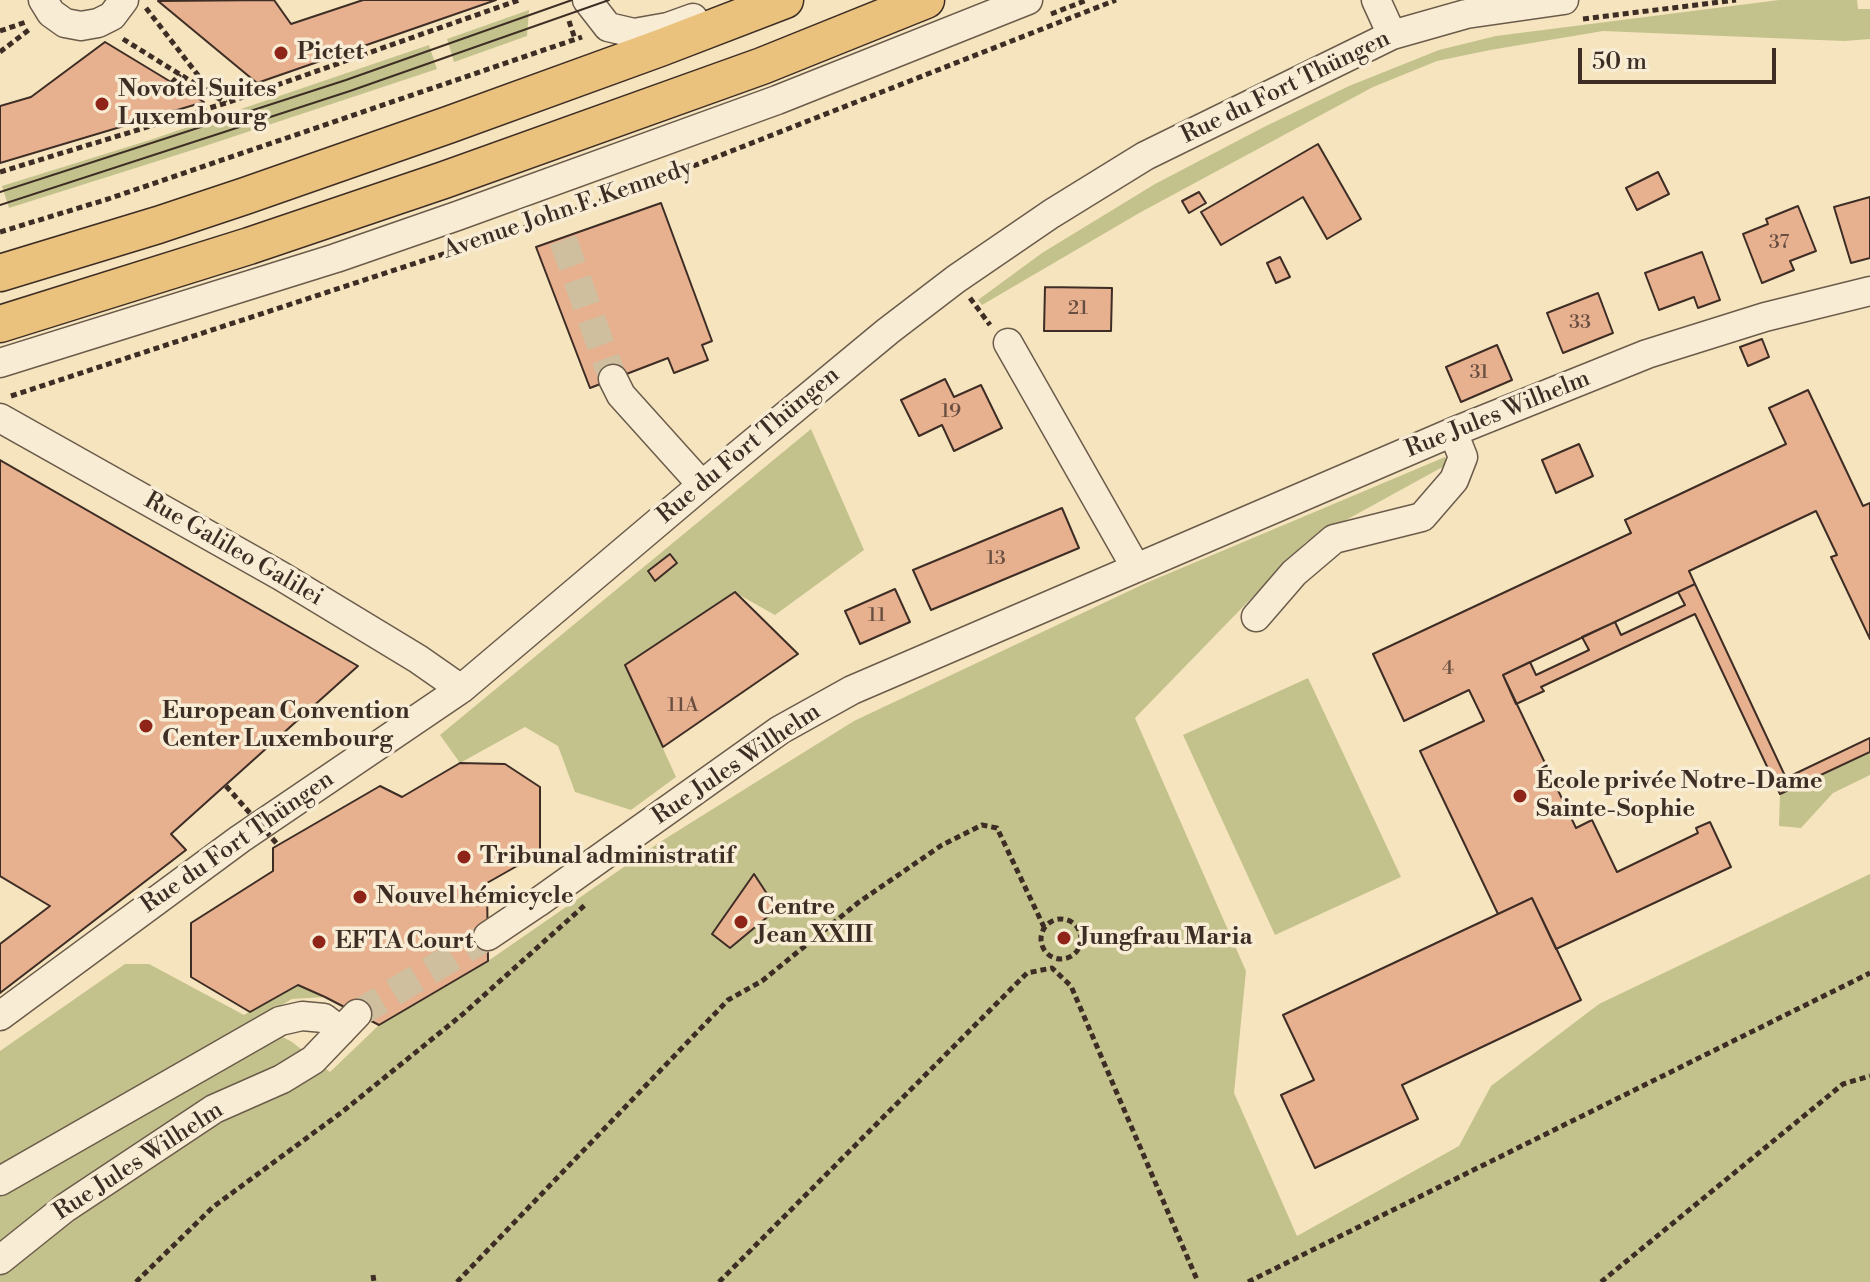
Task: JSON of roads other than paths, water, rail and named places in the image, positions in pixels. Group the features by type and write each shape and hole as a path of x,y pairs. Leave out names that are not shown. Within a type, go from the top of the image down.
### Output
{"main road":[{"path":"0,273 245,196 646,54 785,0"},
{"path":"0,324 389,199 762,66 926,0"}],"street":[{"path":"43,0 51,13 65,23 81,26 112,16 124,0"},
{"path":"587,0 608,27 634,33 668,27 739,0"},
{"name":"Avenue John F. Kennedy","path":"0,363 336,258 777,100 1028,0"},
{"path":"1376,0 1392,35"},
{"name":"Rue du Fort Thüngen","path":"0,1016 240,839 461,689 888,331 956,279 1051,214 1145,156 1392,35 1466,14 1566,10"},
{"path":"762,66 777,100"},
{"name":"Rue Jules Wilhelm","path":"488,936 780,730 852,690 1453,432 1647,354 1765,317 1870,291"},
{"path":"999,334 1136,568"},
{"path":"613,379 621,395 702,485"},
{"name":"Rue Galileo Galilei","path":"5,407 418,659 461,689"},
{"path":"1256,617 1294,573 1334,539 1422,517 1454,480 1463,457 1453,432"},
{"name":"Rue Jules Wilhelm","path":"0,1181 280,1021 302,1016 349,1022 313,1060 282,1079 214,1109 65,1208 0,1260"}],"tunnel":[{"path":"563,240 613,379"},
{"path":"357,1014 488,936"}],"tram line":[{"path":"0,192 346,80 572,0"},
{"path":"0,205 350,91 609,0"}],"place":[{"name":"Pictet","path":"281,53"},
{"name":"Novotel Suites Luxembourg","path":"102,104"},
{"name":"European Convention Center Luxembourg","path":"146,726"},
{"name":"École privée Notre-Dame Sainte-Sophie","path":"1520,796"},
{"name":"Tribunal administratif","path":"464,857"},
{"name":"Nouvel hémicycle","path":"360,897"},
{"name":"Centre Jean XXIII","path":"741,922"},
{"name":"Jungfrau Maria","path":"1064,938"},
{"name":"EFTA Court","path":"319,942"}]}
